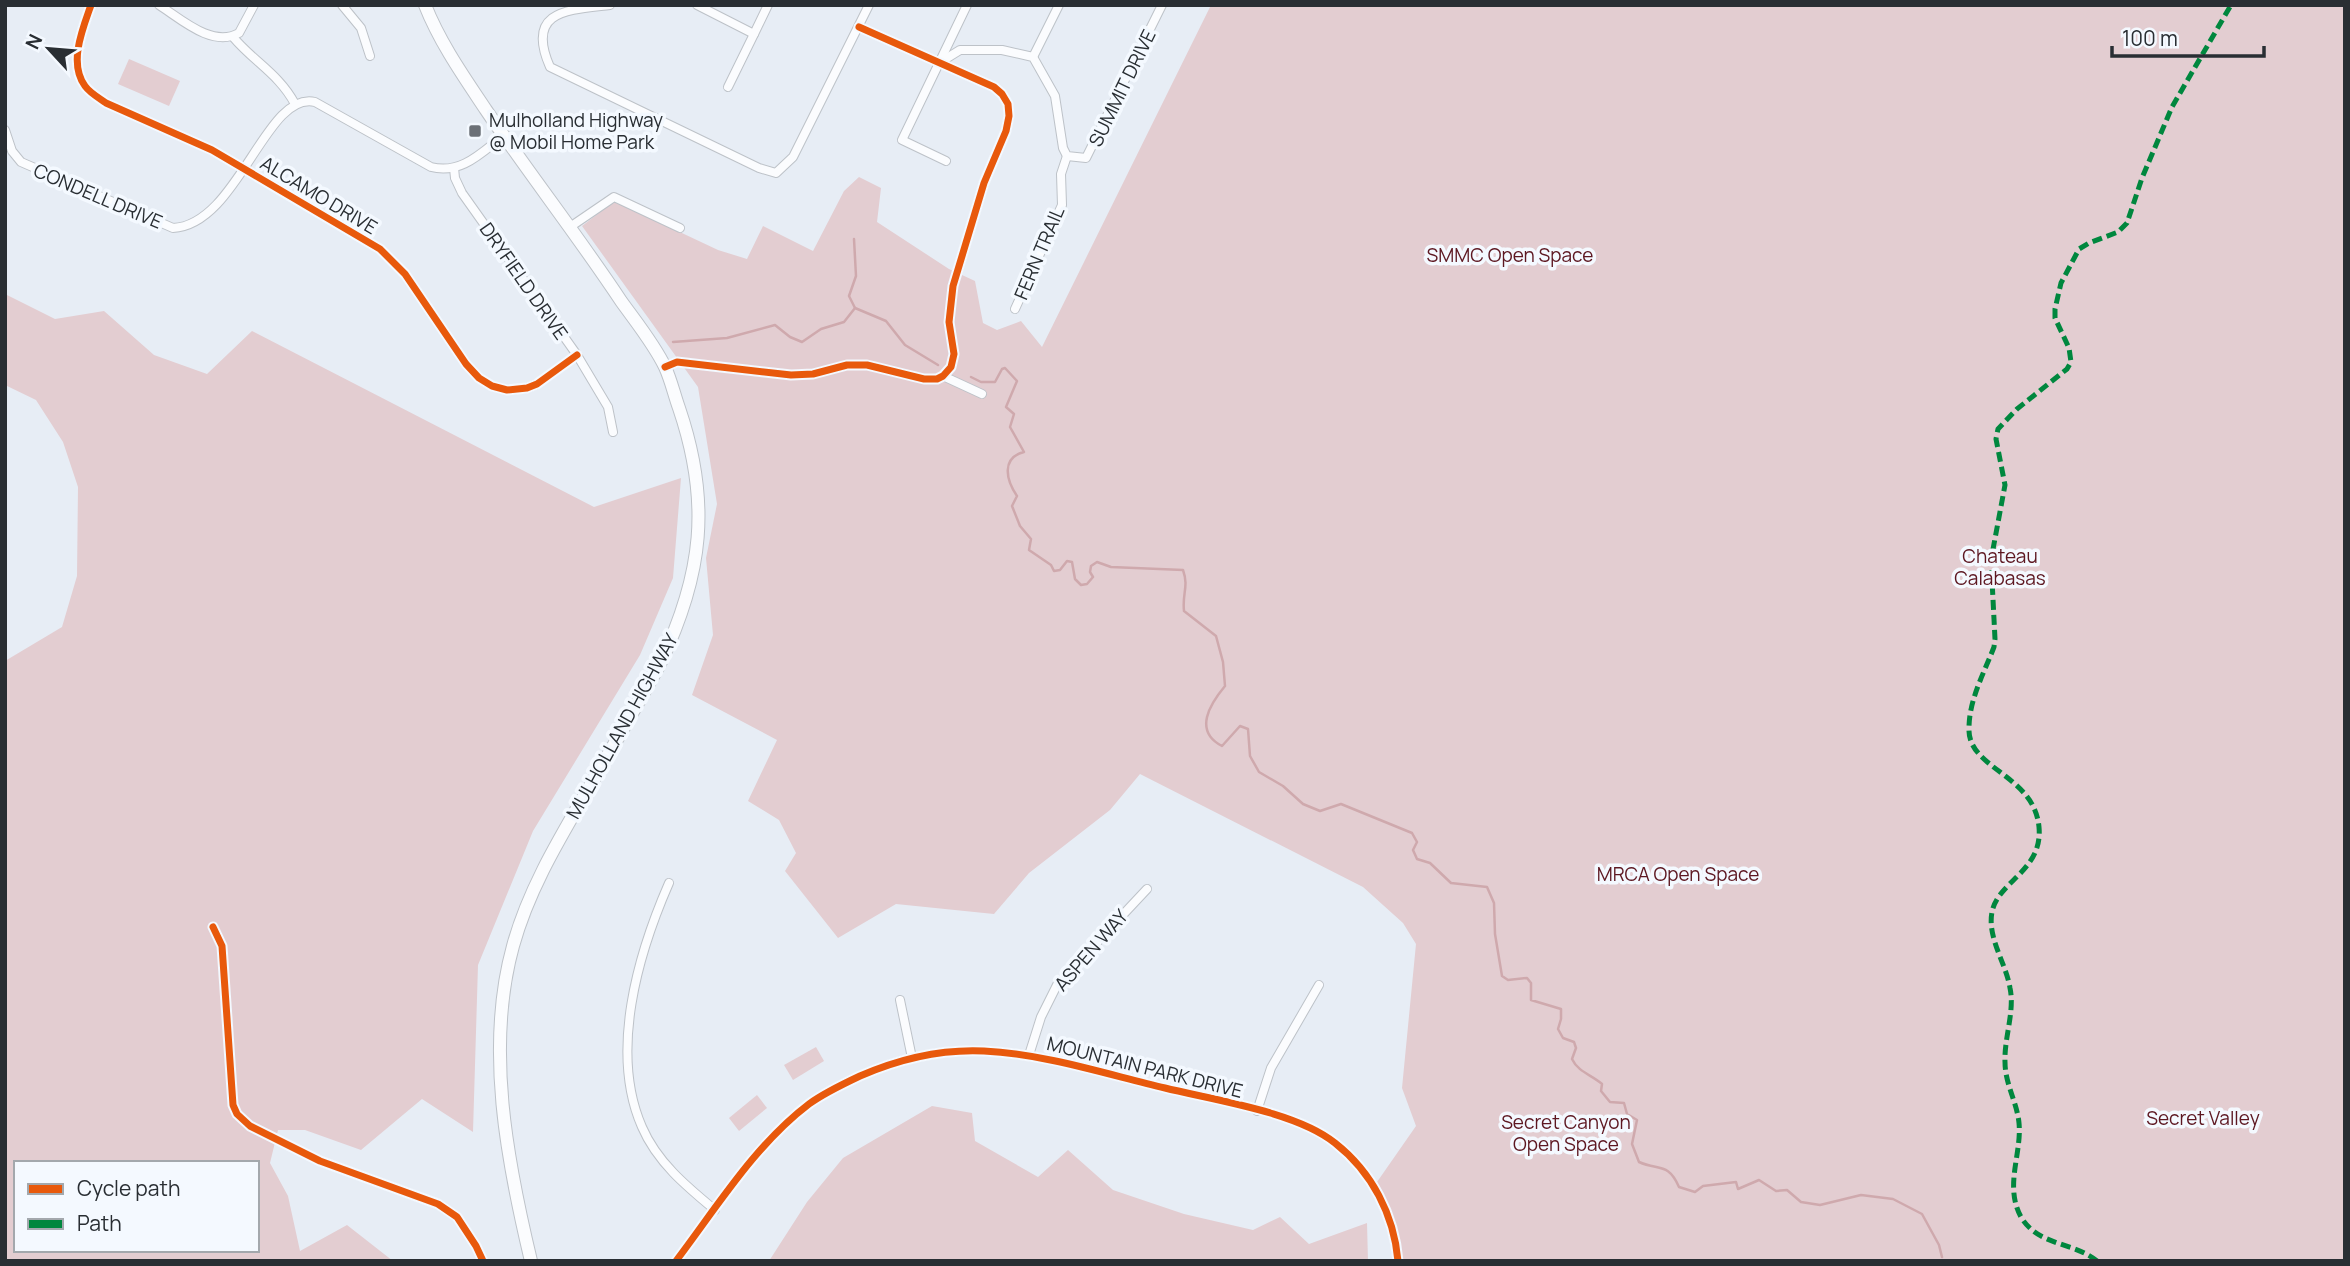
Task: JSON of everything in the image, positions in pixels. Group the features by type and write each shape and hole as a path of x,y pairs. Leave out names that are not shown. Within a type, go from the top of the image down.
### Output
{"main road":[{"name":"MULHOLLAND HIGHWAY","path":"425,5 432,23 463,76 570,226 665,367 687,433 696,475 700,516 691,581 680,620 660,664 541,873 513,946 504,992 501,1028 503,1100 513,1177 531,1261"}],"street":[{"name":"ALCAMO DRIVE","path":"91,5 79,43 78,67 84,86 106,103 173,131 245,169 380,249 405,274 479,378 492,386 507,390 527,388 537,384 577,355"},
{"path":"159,5 217,38 233,37 239,33 254,5"},
{"path":"342,5 361,29 370,56"},
{"path":"610,5 563,11 552,17 544,33 542,45 550,67 759,168 776,173 793,157 869,5"},
{"path":"697,5 754,34"},
{"path":"729,87 768,5"},
{"path":"946,161 902,140 967,5"},
{"path":"939,62 960,50 1002,50 1033,57 1059,5"},
{"name":"SUMMIT DRIVE","path":"1033,57 1055,96 1063,148 1067,156 1084,158 1090,155 1162,5"},
{"path":"665,367 677,362 802,375 847,365 867,365 924,379 937,379 951,367 954,354 949,322 953,286 984,183 1006,131 1008,104 994,87 859,27"},
{"path":"233,37 249,56 273,73 288,90 295,104 315,102 431,167 443,170 467,164 503,135"},
{"name":"CONDELL DRIVE","path":"5,130 12,151 21,162 33,169 173,228 192,225 234,185 278,118 295,104"},
{"name":"FERN TRAIL","path":"1015,309 1062,205 1060,174 1067,156"},
{"name":"DRYFIELD DRIVE","path":"454,168 454,178 462,193 577,355 608,407 613,432"},
{"path":"570,226 614,197 680,228"},
{"path":"943,376 982,394"},
{"path":"669,883 641,956 631,1001 628,1030 630,1081 642,1127 653,1148 686,1186 715,1210"},
{"name":"ASPEN WAY","path":"1029,1055 1041,1017 1057,985 1147,889"},
{"path":"213,927 222,946 233,1105 237,1114 250,1126 320,1161 438,1204 457,1217 477,1246 483,1261"},
{"path":"1257,1111 1270,1068 1319,985"},
{"path":"900,1000 912,1058"},
{"name":"MOUNTAIN PARK DRIVE","path":"676,1261 760,1149 812,1102 862,1076 912,1058 982,1051 1029,1055 1257,1111 1310,1127 1334,1141 1356,1161 1373,1184 1385,1207 1396,1240 1398,1261"}],"green space":[{"path":"1211,5 2345,5 2345,1261 1396,1261 1389,1223 1373,1189 1416,1126 1402,1088 1416,944 1403,923 1363,887 1140,774 1110,810 1029,873 994,914 896,904 838,938 785,871 796,853 779,820 748,801 777,740 692,695 713,635 706,558 717,504 698,387 582,226 616,202 718,250 747,259 763,226 813,251 844,191 859,177 881,188 877,222 949,269 975,281 983,323 997,330 1021,321 1042,347"},
{"path":"129,59 180,81 169,106 118,84"},
{"path":"5,294 55,319 104,311 154,355 207,374 252,331 594,507 681,478 673,578 640,655 533,831 478,965 473,1132 422,1099 361,1150 305,1130 278,1130 270,1163 288,1196 300,1251 347,1225 393,1261 5,1261 5,661 62,627 77,576 78,487 63,442 36,400 5,385"},
{"path":"816,1047 824,1061 793,1080 784,1065"},
{"path":"757,1095 767,1108 739,1131 729,1118"},
{"path":"932,1106 972,1113 975,1141 1038,1177 1068,1150 1113,1190 1184,1214 1253,1230 1280,1217 1309,1244 1367,1223 1368,1261 769,1261 807,1202 843,1158"}],"waterway":[{"path":"854,239 856,276 849,296 855,308"},
{"path":"673,342 727,338 775,325 790,337 802,342 821,329 844,322 855,308 886,321 905,345 938,365"},
{"path":"971,377 981,382 995,382 1005,368 1017,381 1006,407 1014,414 1010,427 1024,452 1012,459 1008,477 1017,496 1012,506 1020,526 1031,539 1029,550 1051,565 1054,571 1060,570 1067,561 1072,562 1075,579 1081,585 1087,584 1093,577 1091,566 1097,562 1111,567 1183,570 1184,611 1216,636 1223,662 1225,686 1207,717 1208,733 1213,740 1222,746 1240,726 1248,729 1250,756 1259,772 1283,786 1303,804 1320,811 1341,804 1412,833 1417,842 1413,850 1417,859 1430,863 1451,883 1487,887 1494,903 1495,934 1502,976 1508,980 1527,978 1531,983 1531,1000 1561,1009 1558,1029 1563,1038 1574,1042 1576,1048 1572,1059 1581,1070 1602,1084 1601,1091 1610,1102 1624,1103 1627,1114 1637,1120 1632,1144 1639,1162 1667,1170 1679,1187 1695,1192 1703,1186 1736,1182 1738,1189 1759,1180 1776,1191 1787,1190 1801,1202 1820,1205 1861,1195 1893,1199 1922,1214 1939,1245 1942,1257"}],"marked path":[{"path":"2097,1261 2078,1250 2046,1239 2028,1226 2021,1217 2014,1194 2019,1123 2005,1062 2011,997 1991,922 1996,901 2034,854 2039,827 2034,809 2026,795 1978,753 1971,742 1969,728 1974,697 1995,639 1991,560 2005,485 1996,439 1998,429 2017,409 2067,369 2071,362 2069,348 2055,318 2061,283 2079,249 2118,232 2127,223 2142,178 2172,107 2231,5"}],"cycle path":[{"path":"91,5 77,56 80,77 89,91 106,103 212,150 380,249 405,274 466,364 479,378 492,386 507,390 527,388 537,384 577,355"},
{"path":"665,367 677,362 791,375 813,374 847,365 867,365 924,379 937,379 951,367 954,354 949,322 953,286 984,183 1006,131 1008,104 994,87 859,27"},
{"path":"213,927 222,946 233,1105 237,1114 250,1126 320,1161 438,1204 457,1217 483,1261"},
{"path":"676,1261 754,1157 789,1120 809,1104 847,1082 890,1065 921,1056 968,1051 1030,1056 1075,1065 1254,1108 1319,1132 1348,1155 1370,1181 1392,1227 1398,1261"}],"place":[{"name":"Mulholland Highway @ Mobil Home Park","path":"475,131"}],"park label":[{"name":"SMMC Open Space","path":"1510,255"},
{"name":"Chateau Calabasas","path":"2000,567"},
{"name":"MRCA Open Space","path":"1678,874"},
{"name":"Secret Valley","path":"2203,1118"},
{"name":"Secret Canyon Open Space","path":"1566,1133"}]}
